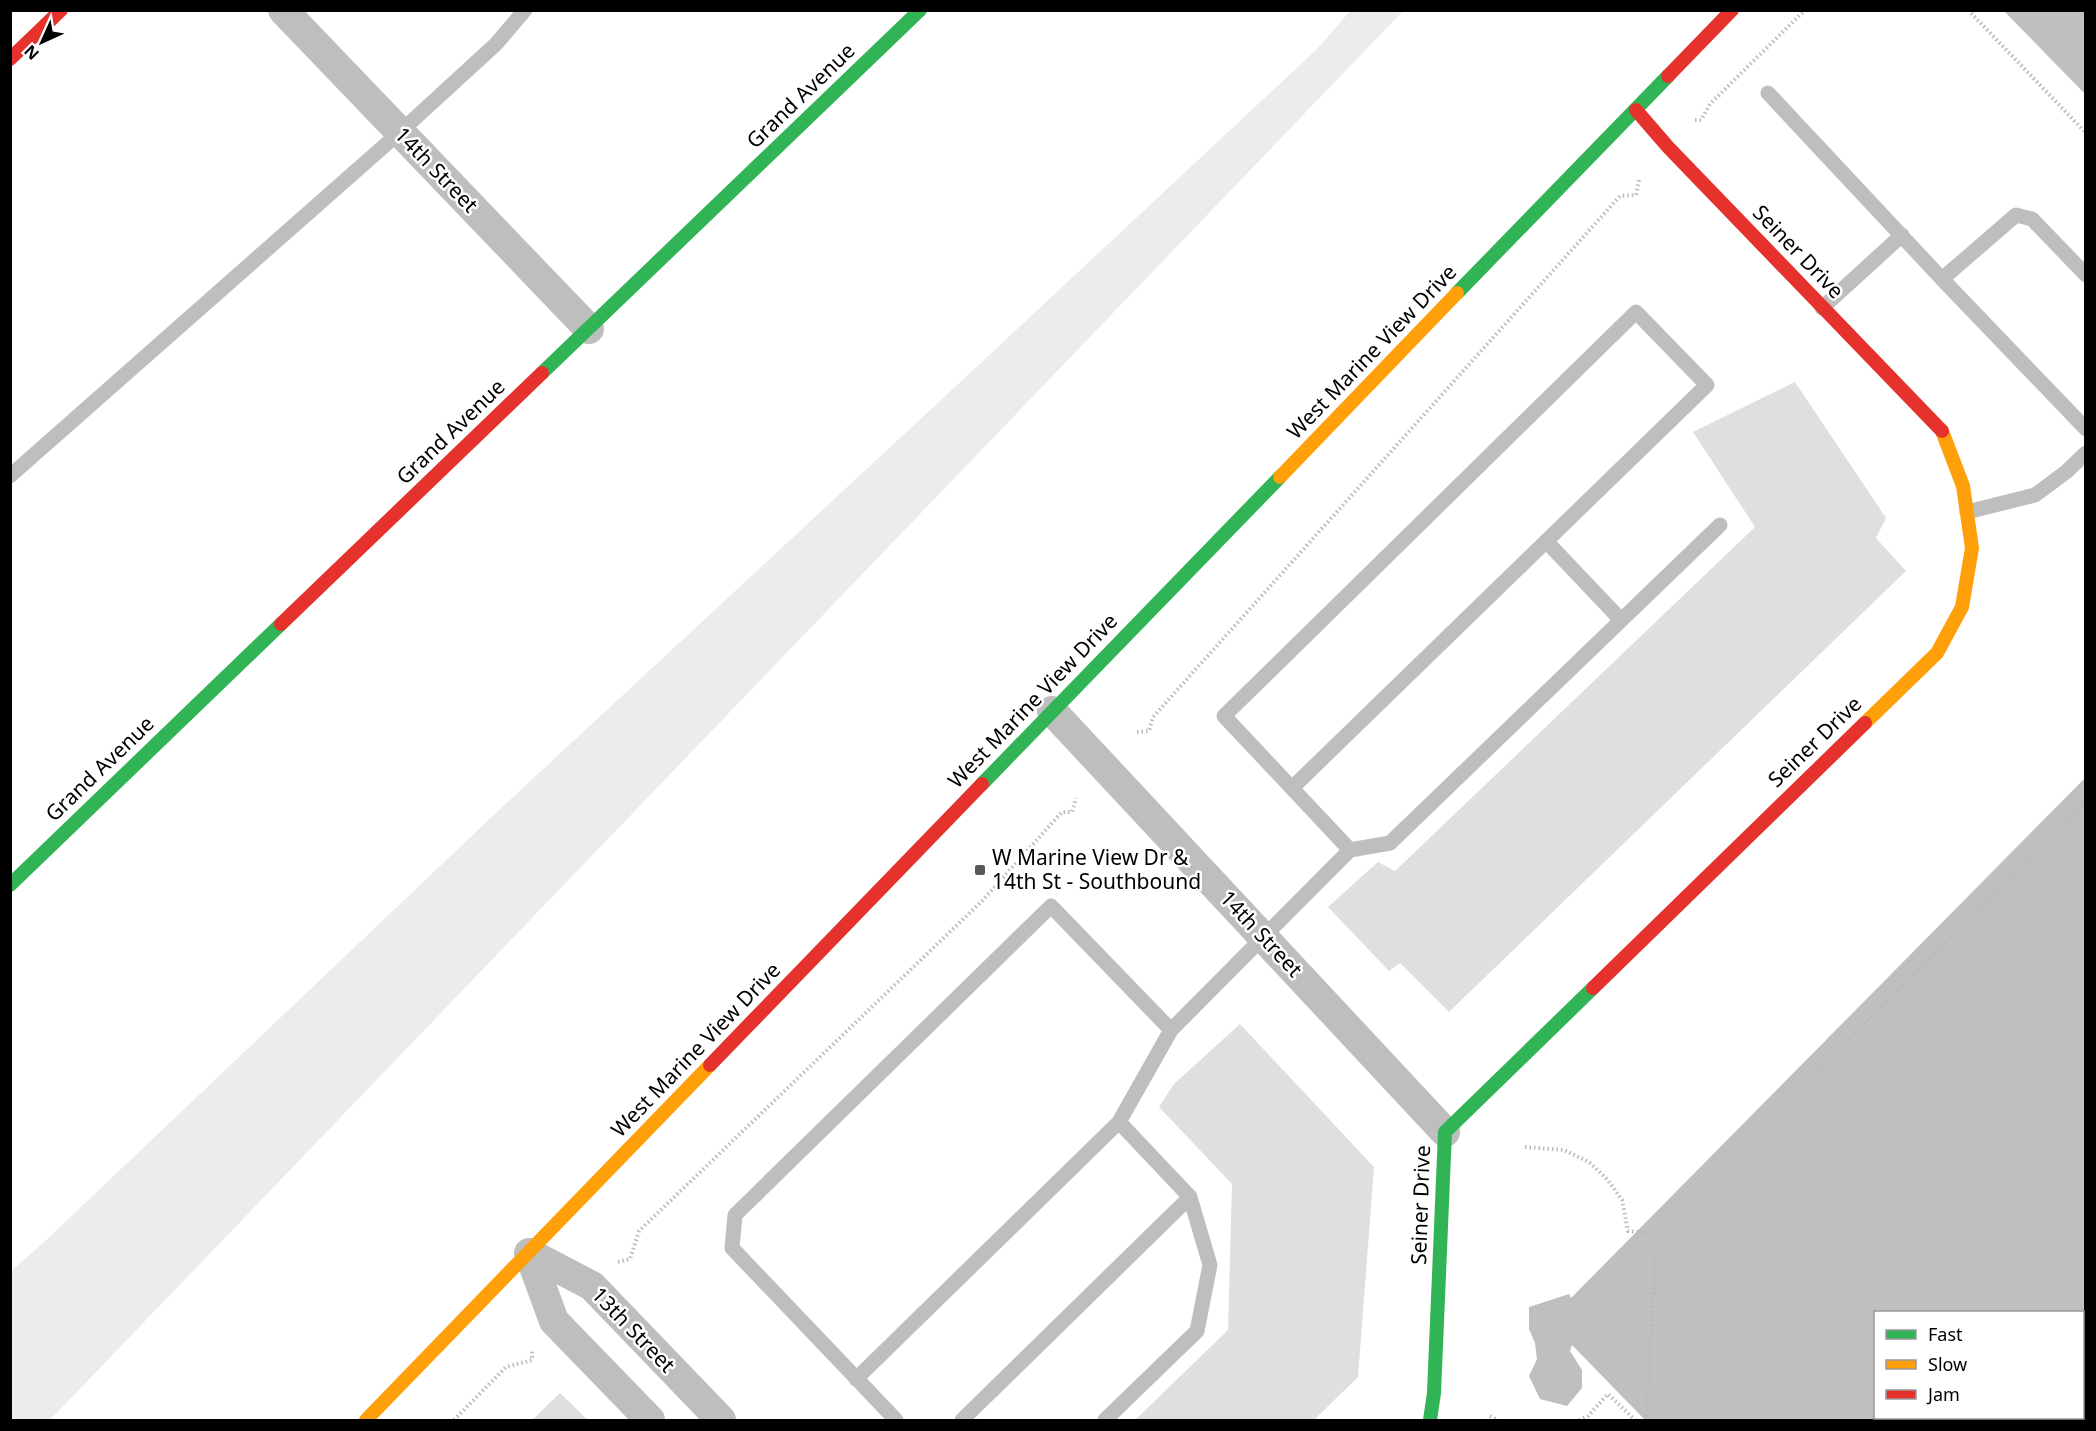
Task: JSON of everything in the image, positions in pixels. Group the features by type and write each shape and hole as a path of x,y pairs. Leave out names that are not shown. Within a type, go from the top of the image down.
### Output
{"street":[{"path":"10,58 61,10"},
{"name":"14th Street","path":"283,10 589,329"},
{"name":"Grand Avenue","path":"10,885 920,10"},
{"name":"West Marine View Drive","path":"366,1420 1732,10"},
{"name":"Seiner Drive","path":"1430,1420 1434,1393 1445,1132 1937,653 1962,607 1972,548 1963,486 1942,431 1635,110"},
{"name":"14th Street","path":"1052,711 1445,1132"},
{"path":"529,1253 554,1322 650,1420"},
{"name":"13th Street","path":"529,1253 592,1286 721,1420"}],"lane":[{"path":"10,476 400,132 496,44 525,10"},
{"path":"1768,93 2085,429"},
{"path":"1942,279 2016,215 2032,219 2085,275"},
{"path":"1822,308 1902,236"},
{"path":"1292,788 1707,385 1636,312 1224,716 1292,788 1350,849"},
{"path":"1967,512 2035,495 2066,472 2085,453"},
{"path":"856,1379 1119,1122 1171,1030 1350,849 1389,843 1720,525"},
{"path":"1546,541 1621,620"},
{"path":"896,1420 732,1248 735,1215 1051,906 1171,1030"},
{"path":"1105,1420 1197,1331 1210,1265 1190,1197 1119,1122"},
{"path":"962,1420 1190,1197"}],"path":[{"path":"1695,120 1701,120 1710,104 1805,10"},
{"path":"1968,10 2085,133"},
{"path":"1137,732 1149,731 1154,717 1620,196 1636,195 1639,180"},
{"path":"618,1262 630,1259 639,1231 982,901 1062,812 1072,812 1076,798"},
{"path":"1646,1420 1657,1234 2085,801"},
{"path":"1525,1147 1564,1150 1589,1162 1607,1179 1622,1200 1628,1231 1657,1234"},
{"path":"454,1420 506,1367 532,1360 532,1345"},
{"path":"1579,1420 1588,1416 1608,1394 1635,1420"},
{"path":"1490,1416 1498,1420"}],"shaded area":[{"path":"1351,10 1403,11 50,1420 11,1420 11,1271 499,810 1316,50"},
{"path":"2004,11 2085,11 2085,94"},
{"path":"2085,778 2085,1420 1645,1420 1572,1345 1570,1351 1582,1370 1582,1388 1567,1406 1540,1399 1529,1376 1537,1359 1535,1343 1529,1329 1529,1307 1569,1294 1571,1298"}],"building":[{"path":"1795,382 1886,518 1876,538 1906,571 1449,1012 1400,963 1389,971 1328,907 1378,862 1395,871 1755,527 1693,432"},
{"path":"1240,1024 1374,1167 1358,1377 1314,1420 1135,1420 1228,1330 1232,1184 1159,1107 1174,1084"},
{"path":"560,1393 588,1420 532,1420"}],"traffic: fast":[{"path":"542,373 920,10"},
{"path":"1457,293 1668,76"},
{"path":"982,784 1280,477"},
{"path":"10,885 281,624"},
{"path":"1430,1420 1434,1393 1445,1132 1593,988"}],"traffic: slow":[{"path":"1280,477 1457,293"},
{"path":"1865,723 1937,653 1962,607 1972,548 1963,486 1942,431"},
{"path":"366,1420 710,1065"}],"traffic: jam":[{"path":"10,59 61,10"},
{"path":"1668,76 1732,10"},
{"path":"1636,110 1668,147 1942,431"},
{"path":"281,624 542,373"},
{"path":"1593,988 1865,723"},
{"path":"710,1065 982,784"}],"place":[{"name":"W Marine View Dr & 14th St - Southbound","path":"980,870"}]}
